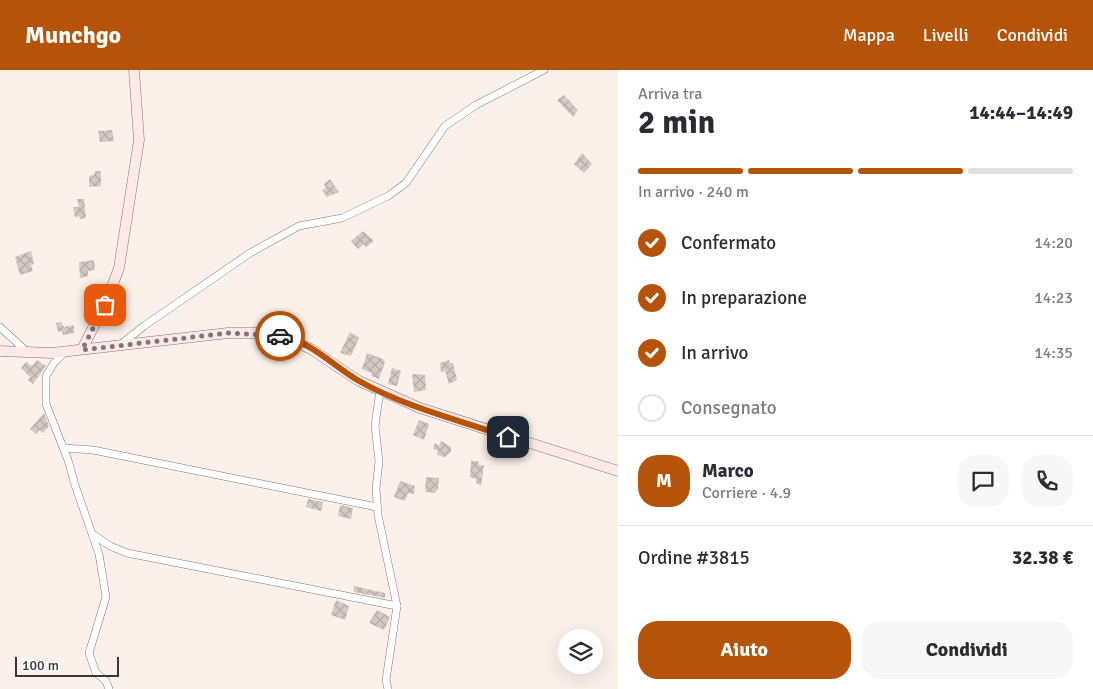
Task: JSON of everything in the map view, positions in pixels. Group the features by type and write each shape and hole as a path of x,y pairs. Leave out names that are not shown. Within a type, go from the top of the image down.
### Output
{"main road":[{"path":"82,350 105,305 120,260 139,140 134,70"},
{"path":"0,351 82,350 228,333 284,336 298,341 359,381 420,408 618,471"}],"street":[{"path":"120,346 144,326 250,253 299,226 342,218 388,196 406,183 445,126 476,105 544,70"},
{"path":"0,327 25,350"},
{"path":"65,351 46,376 44,387 46,404 64,448 74,485 94,534 99,554 106,597 89,653 96,673 106,682 109,689"},
{"path":"380,390 375,426 378,443 377,507 397,606 386,680 388,689"},
{"path":"64,448 93,450 377,507"},
{"path":"94,534 110,546 127,553 397,606"}],"building":[{"path":"564,95 578,110 573,117 557,100"},
{"path":"112,130 114,141 100,142 98,131"},
{"path":"582,153 592,164 584,173 574,164"},
{"path":"95,171 101,171 101,186 89,187 89,176 94,175"},
{"path":"330,179 339,192 327,197 322,190 326,188 324,184"},
{"path":"77,199 84,199 86,218 80,219 79,216 75,217 73,207 79,207"},
{"path":"363,231 374,241 366,247 364,244 358,249 351,241"},
{"path":"31,251 34,264 31,265 33,271 20,275 15,257"},
{"path":"94,260 95,270 88,271 88,276 80,278 79,262"},
{"path":"61,322 64,327 74,325 74,333 63,335 62,331 58,332 56,323"},
{"path":"350,332 359,338 351,356 340,353"},
{"path":"367,353 383,359 385,362 379,379 371,376 372,373 362,369"},
{"path":"37,360 46,366 33,384 28,380 30,377 21,368 26,362 32,366"},
{"path":"449,360 450,363 453,363 457,380 449,384 445,371 441,372 440,363"},
{"path":"392,368 401,371 397,386 388,384"},
{"path":"412,374 425,375 426,390 414,392"},
{"path":"44,413 49,426 43,433 40,430 36,434 30,429"},
{"path":"419,420 429,424 424,440 413,435"},
{"path":"441,441 451,447 451,452 445,457 437,455 438,451 433,449 435,443 439,446"},
{"path":"471,461 478,461 479,465 484,465 481,486 476,483 476,479 470,477"},
{"path":"426,477 439,478 438,489 435,493 425,492"},
{"path":"400,481 415,486 414,494 408,493 405,501 394,497"},
{"path":"308,499 323,502 321,511 306,507"},
{"path":"340,505 353,508 351,519 338,516"},
{"path":"354,586 385,593 385,598 354,592"},
{"path":"336,600 349,606 345,620 331,615"},
{"path":"377,610 390,617 384,630 369,623"}],"way so far":[{"path":"105,305 82,350 228,333 280,336"}],"route":[{"path":"280,336 298,341 359,381 420,408 508,437"}]}
